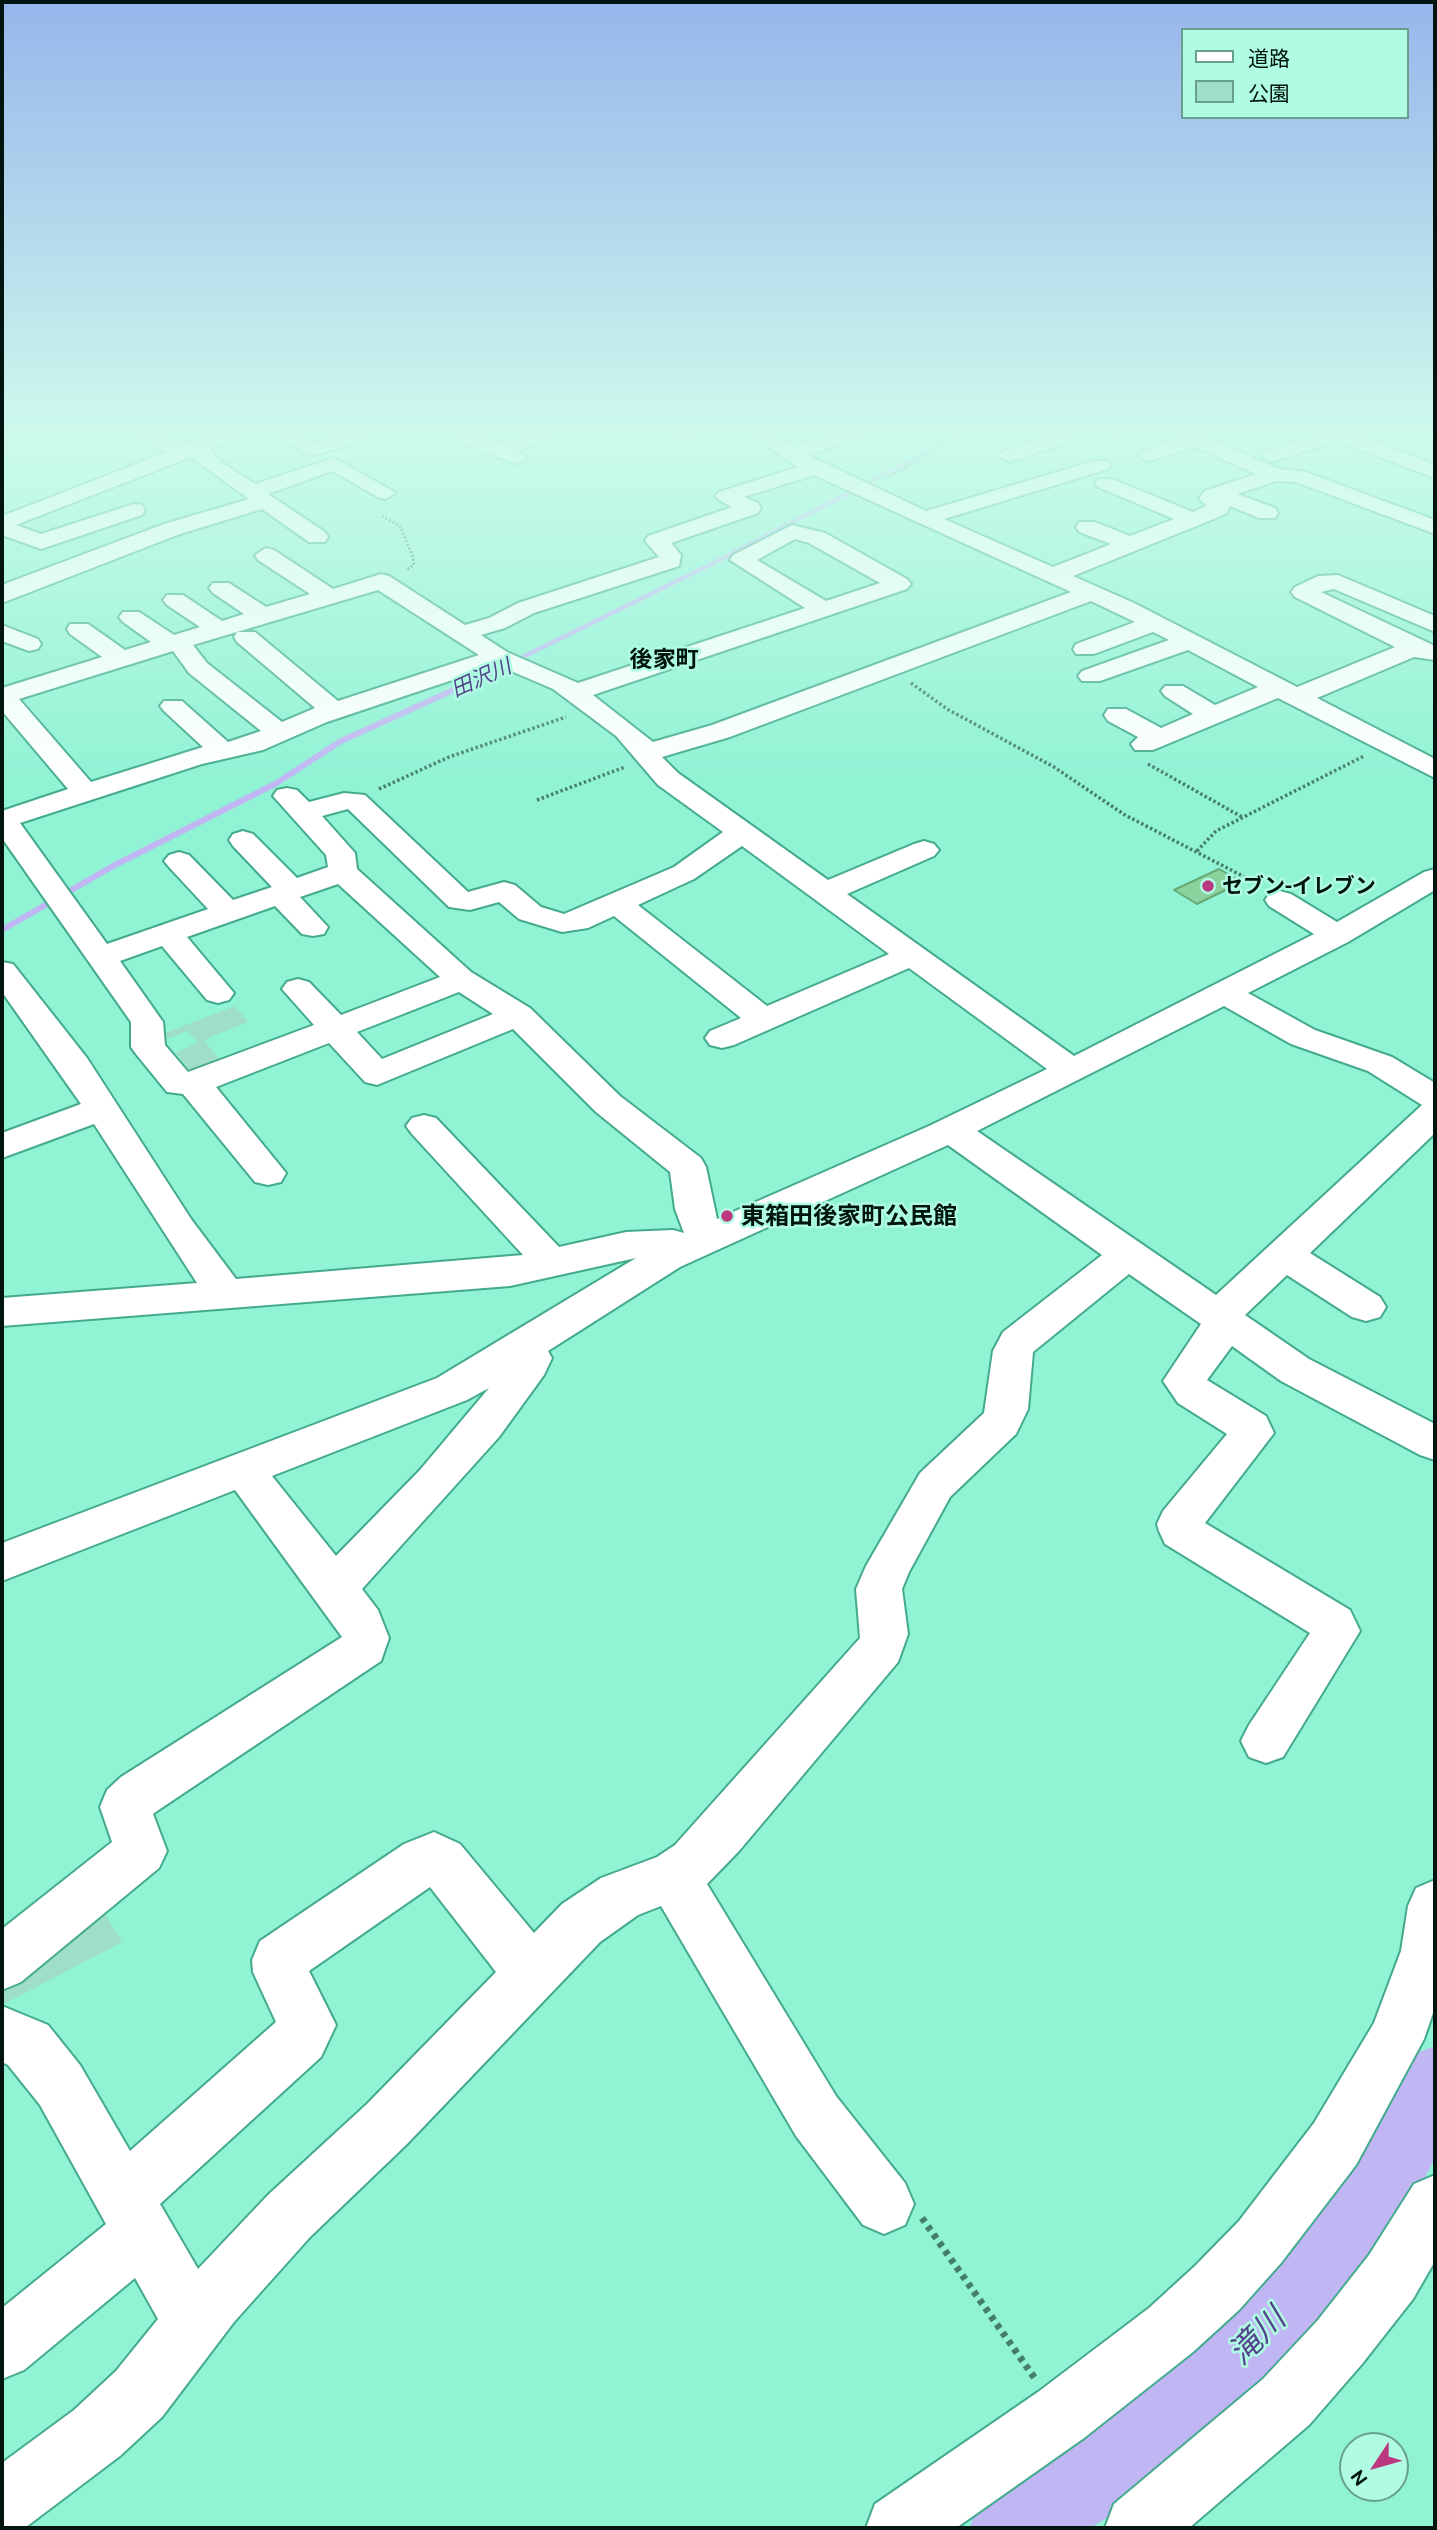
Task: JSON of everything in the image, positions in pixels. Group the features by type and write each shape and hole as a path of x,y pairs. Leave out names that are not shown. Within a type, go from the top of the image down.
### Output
{"street":[{"path":"2,596 15,588 113,551"},
{"path":"460,634 497,623 526,608 671,561 666,551"},
{"path":"757,551 741,560 824,609"},
{"path":"585,699 824,609 899,584 840,551"},
{"path":"998,551 1093,592 1435,770"},
{"path":"1054,575 1113,551"},
{"path":"266,555 323,593 324,597"},
{"path":"86,793 6,710 4,698 11,693 324,597 337,596 379,581 460,634 585,699 648,755 668,779 1073,1071"},
{"path":"1425,650 1303,592 1326,581 1339,582 1435,625"},
{"path":"221,588 264,617"},
{"path":"648,755 888,671 1093,592"},
{"path":"176,600 218,629"},
{"path":"131,617 174,643 198,668 279,733"},
{"path":"1085,649 1154,623"},
{"path":"79,629 121,659"},
{"path":"2,632 29,644"},
{"path":"246,636 334,711"},
{"path":"1091,676 1190,641"},
{"path":"1117,715 1148,747 1213,715 1425,650"},
{"path":"462,980 197,1083 187,1085 174,1081 148,1047 148,1022 2,820 222,750 254,744 334,711 508,661"},
{"path":"1174,691 1213,715"},
{"path":"173,706 222,750"},
{"path":"692,1244 694,1209 688,1167 608,1104 518,1015 462,980 384,877 353,801 295,805 340,853 384,877 460,901 470,901 504,891 530,913 562,923 577,921 695,867 743,832"},
{"path":"826,892 924,850 892,829"},
{"path":"243,840 313,928"},
{"path":"179,861 228,913"},
{"path":"103,957 286,892 384,877"},
{"path":"2,1562 420,1403 482,1373 634,1276 692,1244 950,1130 1073,1071 1338,935 1435,877"},
{"path":"1280,900 1338,935"},
{"path":"617,903 764,1020"},
{"path":"168,934 218,993"},
{"path":"722,1038 913,956"},
{"path":"2,971 75,1066 178,1228 227,1296"},
{"path":"298,989 377,1074 518,1015"},
{"path":"1226,994 1303,1037 1380,1064 1435,1098"},
{"path":"197,1083 201,1096 268,1173"},
{"path":"2,1146 103,1108"},
{"path":"1266,1741 1337,1631 1334,1624 1181,1531 1179,1524 1252,1433 1251,1428 1193,1392 1184,1381 1221,1321 1284,1255 1435,1113"},
{"path":"424,1126 543,1253 545,1265"},
{"path":"950,1130 1294,1370 1435,1444"},
{"path":"2,1312 484,1274 545,1265 626,1245 664,1242 692,1244"},
{"path":"2,2502 97,2433 139,2394 194,2322 289,2216 387,2124 531,1973 605,1903 673,1877 693,1863 721,1834 881,1648 885,1634 879,1589 889,1566 935,1485 1001,1423 1007,1409 1013,1351 1017,1343 1127,1255"},
{"path":"1284,1255 1366,1307"},
{"path":"334,1588 390,1526 435,1482 484,1425 530,1364 532,1358 522,1348"},
{"path":"2,1963 141,1852 125,1807 139,1794 364,1647 365,1631 362,1624 255,1486 246,1470"},
{"path":"2,2348 134,2213 137,2185 301,2037 308,2025 280,1972 279,1960 422,1862 434,1857 442,1862 531,1973"},
{"path":"673,1877 816,2116 884,2204"},
{"path":"899,2528 1061,2415 1171,2330 1208,2297 1301,2191 1354,2114 1396,2039 1428,1951 1435,1906"},
{"path":"2,2034 28,2045 60,2085 194,2322"},
{"path":"1138,2528 1286,2402 1340,2342 1391,2277 1435,2205"}],"path":[{"path":"379,581 414,565 409,551"},
{"path":"888,671 947,709 1054,767 1120,813 1232,869 1280,900"},
{"path":"353,801 585,699"},
{"path":"1197,851 1216,831 1387,745"},
{"path":"1148,747 1242,817"},
{"path":"537,800 648,755"},
{"path":"884,2204 916,2210 1061,2415"}],"green space":[{"path":"235,1006 248,1022 204,1040 222,1063 200,1072 189,1070 176,1053 198,1043 188,1031 166,1039 165,1033"},
{"path":"96,1899 122,1942 2,2005 2,1972"}],"building":[{"name":"セブン-イレブン","path":"1219,869 1242,882 1197,904 1174,890"}],"waterway":[{"name":"田沢川","path":"486,675 737,551"},
{"name":"田沢川","path":"2,930 113,866 275,784 341,741 489,674"},
{"name":"滝川","path":"1012,2528 1090,2480 1240,2356 1320,2272 1393,2163 1435,2082"}],"place":[{"name":"セブン-イレブン","path":"1208,886"},
{"name":"東箱田後家町公民館","path":"727,1216"}],"district":[{"name":"後家町","path":"664,659"}]}
